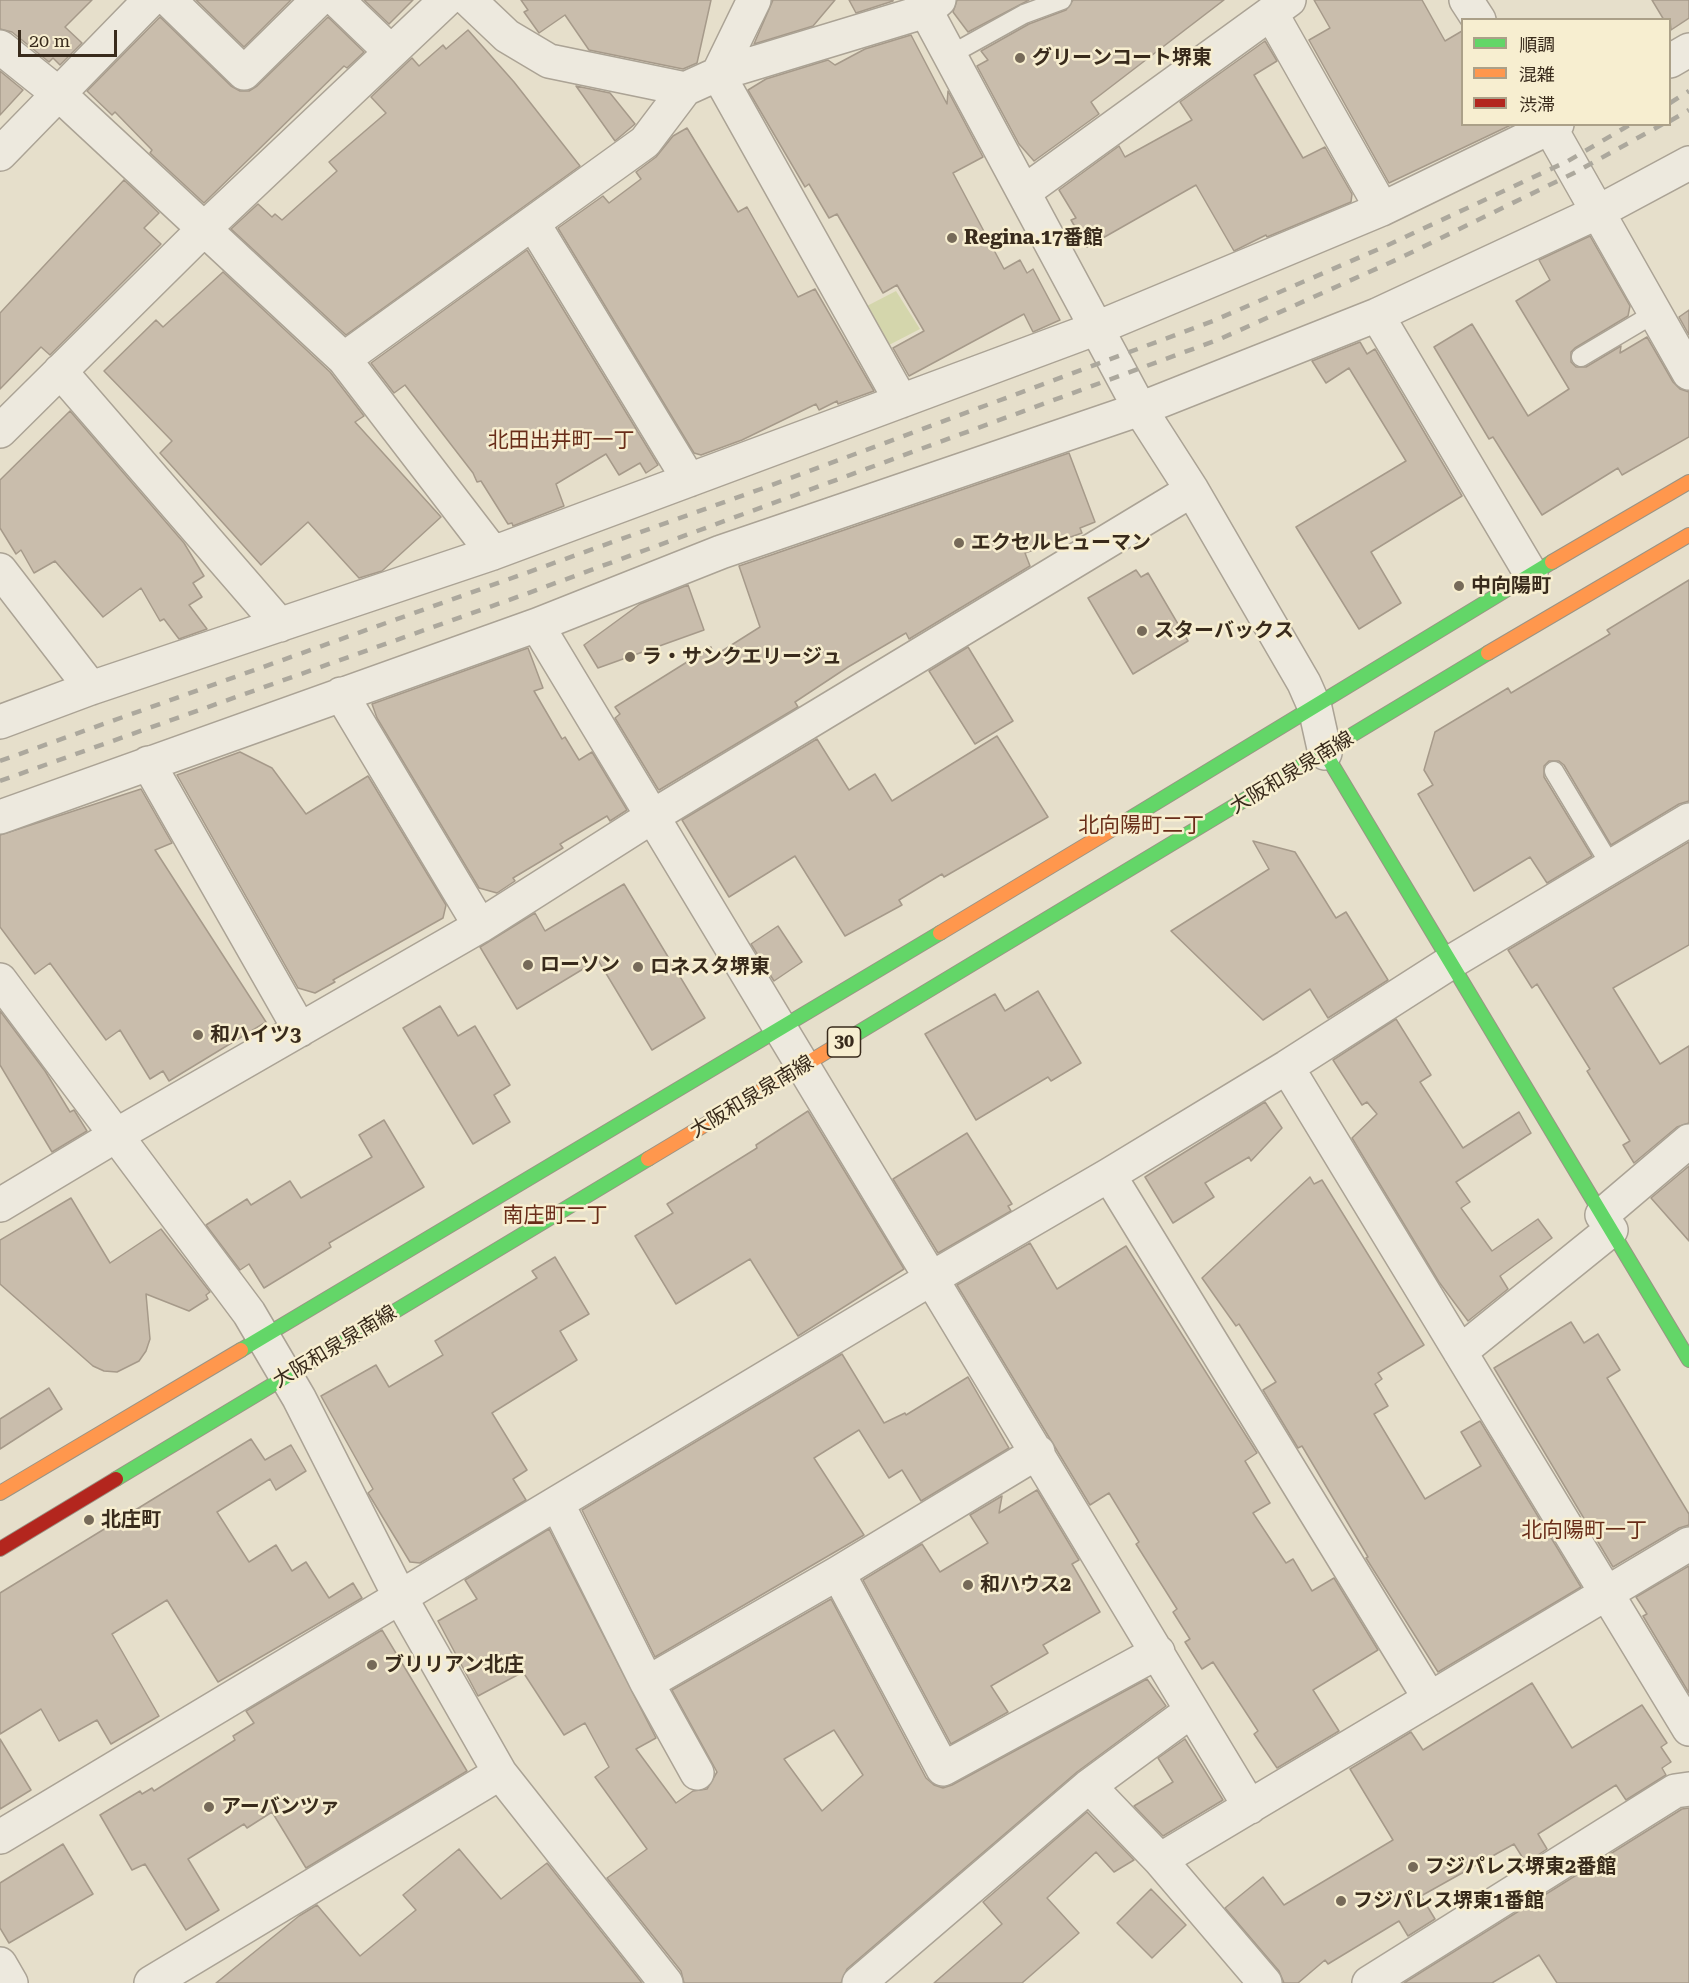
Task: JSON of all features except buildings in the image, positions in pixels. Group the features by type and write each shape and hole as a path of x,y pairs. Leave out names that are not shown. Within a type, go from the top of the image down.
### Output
{"main road":[{"name":"30","path":"0,1493 782,1028 1315,708 1531,574 1689,482"},
{"name":"大阪和泉泉南線","path":"0,1549 1325,753 1517,635 1689,535"},
{"path":"1325,753 1606,1222 1687,1352"}],"street":[{"path":"0,154 60,95 150,0"},
{"path":"169,0 244,73 318,0"},
{"path":"337,0 391,52"},
{"path":"0,431 205,228 446,0"},
{"path":"469,0 507,36 549,61 685,89"},
{"path":"1466,0 1478,18"},
{"path":"718,74 746,5"},
{"path":"344,359 645,142 685,89 718,74 933,5 950,55 1140,409 1192,490 1304,683 1315,708 1325,753"},
{"path":"1024,192 1280,6 1382,209"},
{"path":"0,47 60,95 344,359 493,553"},
{"path":"1671,60 1689,50"},
{"path":"718,74 901,401"},
{"path":"0,722 91,688 493,553 1097,328 1382,209 1552,126 1596,213 1689,373"},
{"path":"0,817 537,625 721,552 1140,409 1377,315 1596,213 1689,163"},
{"path":"533,223 689,480"},
{"path":"1377,315 1531,574"},
{"path":"60,371 280,625"},
{"path":"0,1205 115,1136 480,926 653,816 1192,490"},
{"path":"0,570 91,688"},
{"path":"537,625 1038,1452 1250,1807"},
{"path":"342,694 480,926"},
{"path":"148,763 300,1030"},
{"path":"0,1837 932,1278 1109,1175 1287,1067 1450,962 1689,819"},
{"path":"0,980 263,1335 400,1597 501,1773 666,1983"},
{"path":"1287,1067 1689,1730"},
{"path":"1460,1352 1606,1222 1689,1141"},
{"path":"1109,1175 1430,1699"},
{"path":"647,1683 838,1573 1038,1452"},
{"path":"557,1503 647,1683 697,1773"},
{"path":"1160,1860 1689,1544"},
{"path":"838,1573 943,1768 1158,1652"},
{"path":"859,1983 1089,1786 1191,1711"},
{"path":"152,1983 501,1773"},
{"path":"1089,1786 1160,1860 1265,1983"},
{"path":"1368,1983 1675,1791 1689,1789"},
{"path":"0,1964 11,1983"}],"lane":[{"path":"950,55 1024,14 1062,0"},
{"path":"1581,357 1655,313"},
{"path":"1554,771 1611,866"}],"green space":[{"path":"896,291 920,329 887,346 865,307"}],"railway":[{"path":"1671,102 1689,91"},
{"path":"1671,120 1689,110"},
{"path":"0,761 761,489 1213,321 1388,245 1568,161 1628,126"},
{"path":"0,781 523,595 1220,339 1398,259 1574,173 1659,126"}],"traffic: fast":[{"path":"1116,827 1552,562"},
{"path":"836,1046 1488,653"},
{"path":"1325,753 1689,1360"},
{"path":"241,1350 940,933"},
{"path":"116,1479 648,1159"}],"traffic: slow":[{"path":"1552,562 1689,482"},
{"path":"1488,653 1689,535"},
{"path":"940,933 1116,827"},
{"path":"648,1159 836,1046"},
{"path":"0,1493 241,1350"}],"traffic: jam":[{"path":"0,1549 116,1479"}],"place":[{"name":"グリーンコート堺東","path":"1020,58"},
{"name":"Regina.17番館","path":"952,238"},
{"name":"エクセルヒューマン","path":"959,543"},
{"name":"中向陽町","path":"1459,586"},
{"name":"スターバックス","path":"1142,631"},
{"name":"ラ・サンクエリージュ","path":"630,657"},
{"name":"ローソン","path":"528,965"},
{"name":"ロネスタ堺東","path":"638,967"},
{"name":"和ハイツ3","path":"198,1035"},
{"name":"北庄町","path":"89,1520"},
{"name":"和ハウス2","path":"968,1585"},
{"name":"ブリリアン北庄","path":"372,1665"},
{"name":"アーバンツァ","path":"209,1807"},
{"name":"フジパレス堺東2番館","path":"1413,1867"},
{"name":"フジパレス堺東1番館","path":"1341,1901"}],"district":[{"name":"北田出井町一丁","path":"561,441"},
{"name":"北向陽町二丁","path":"1141,826"},
{"name":"南庄町二丁","path":"555,1216"},
{"name":"北向陽町一丁","path":"1584,1531"}]}
